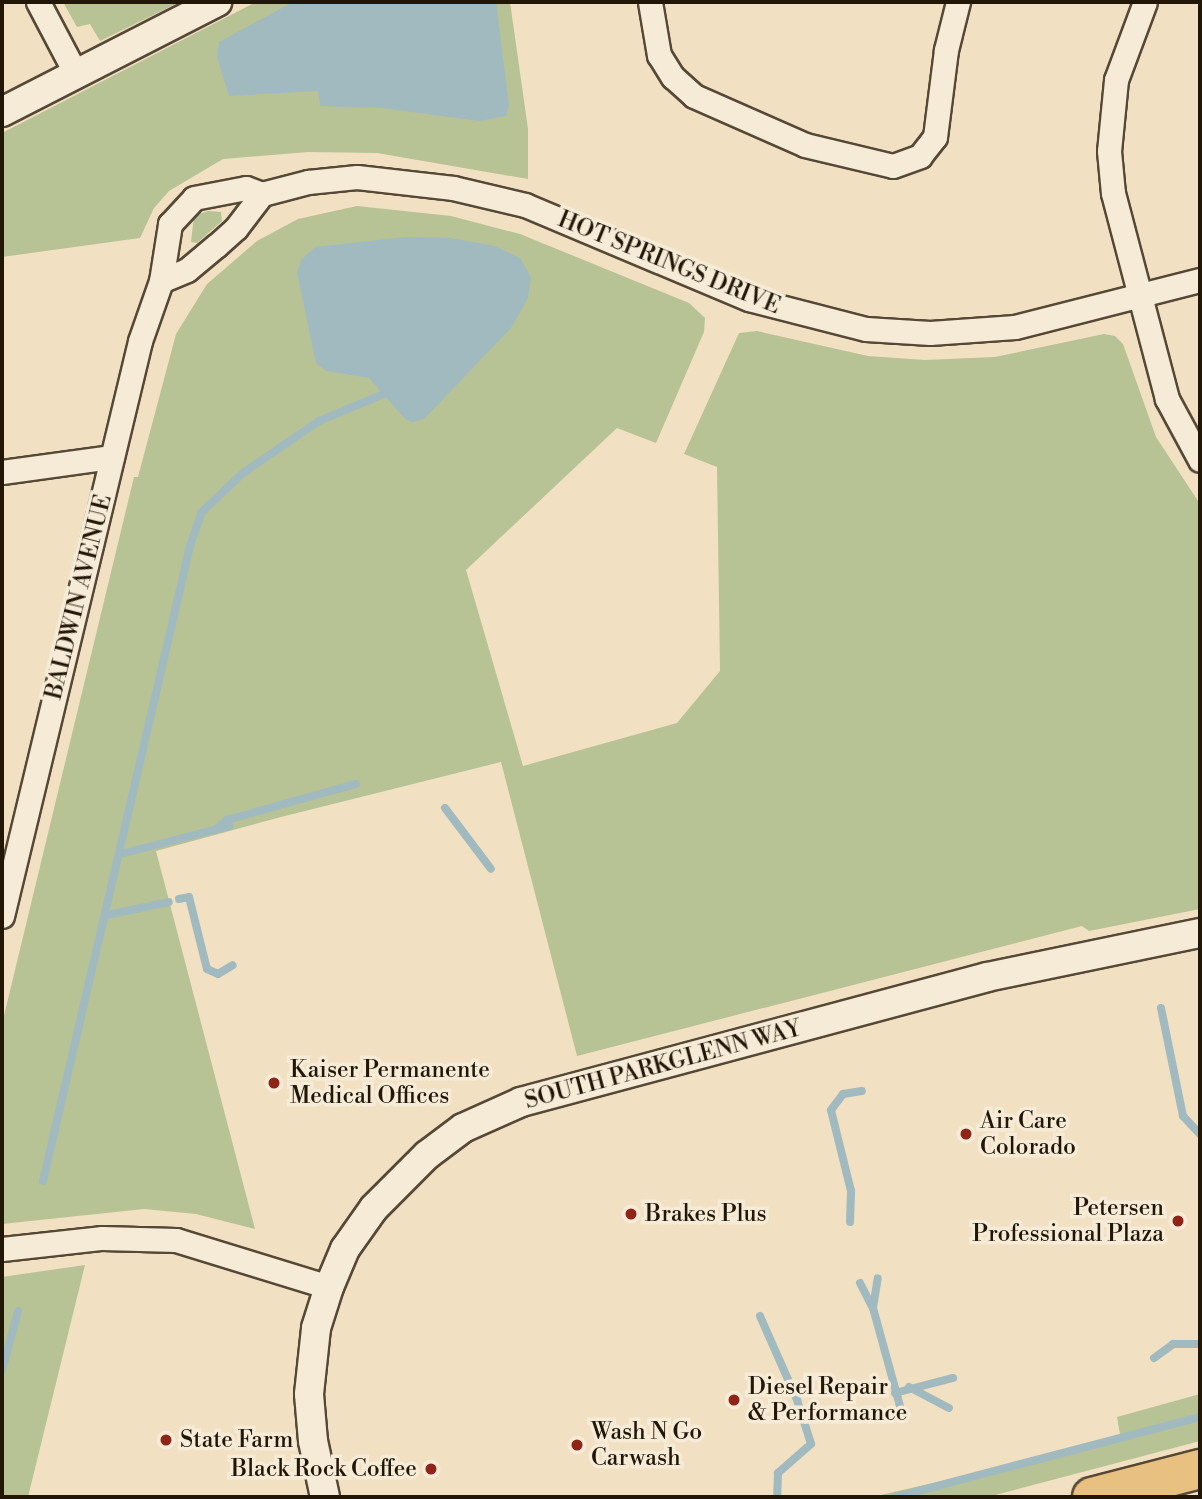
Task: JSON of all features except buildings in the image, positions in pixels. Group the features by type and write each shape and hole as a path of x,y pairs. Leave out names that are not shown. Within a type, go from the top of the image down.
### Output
{"highway":[{"path":"1092,1497 1200,1469"}],"street":[{"path":"38,2 76,74"},
{"path":"2,112 217,2"},
{"path":"650,2 659,55 673,77 694,96 815,149 893,166 916,159 935,137 946,50 958,2"},
{"path":"1145,2 1121,61 1109,151 1116,215 1167,399 1200,460"},
{"name":"HOT SPRINGS DRIVE","path":"161,281 164,243 183,207 211,193 246,188 261,194 308,182 357,177 484,195 566,220 749,299 866,329 930,333 1003,328 1200,280"},
{"path":"161,281 187,270 216,246 236,228 261,194"},
{"name":"BALDWIN AVENUE","path":"2,916 9,862 113,457 140,341 161,281"},
{"path":"2,472 113,457"},
{"name":"SOUTH PARKGLENN WAY","path":"325,1497 313,1441 309,1394 316,1328 328,1287 351,1240 383,1197 440,1144 492,1112 987,977 1200,933"},
{"path":"2,1250 102,1238 176,1240 328,1287"}],"green space":[{"path":"63,2 180,2 100,41 90,24 77,27"},
{"path":"256,2 510,2 528,129 528,179 377,153 308,152 223,159 169,191 154,208 140,238 2,257 2,133"},
{"path":"357,206 451,216 520,234 689,303 705,318 704,332 656,443 617,428 466,570 523,766 677,723 720,671 717,467 684,454 739,333 757,331 868,356 925,360 995,357 1104,334 1115,336 1123,344 1156,437 1200,504 1200,909 1089,931 1082,926 577,1056 501,762 281,817 156,851 255,1229 196,1214 144,1209 2,1224 2,1024 134,477 138,477 176,334 207,284 257,241 298,219"},
{"path":"208,211 221,212 222,221 197,243 191,242 194,216"},
{"path":"85,1265 28,1497 2,1497 2,1277"},
{"path":"1200,1394 1200,1441 988,1497 872,1497 1121,1440 1117,1417"}],"water":[{"path":"293,2 496,2 509,105 506,116 479,121 382,108 320,106 318,91 229,96 217,57 219,42"},
{"path":"405,237 450,238 495,246 520,258 531,277 528,298 511,328 424,419 413,422 406,420 369,378 326,371 316,363 297,273 301,260 315,247"}],"waterway":[{"path":"43,1181 190,546 202,512 243,473 319,421 391,391"},
{"path":"215,830 227,820 356,784"},
{"path":"445,808 491,869"},
{"path":"121,854 229,826"},
{"path":"179,899 189,897 207,969 218,974 233,965"},
{"path":"107,915 169,902"},
{"path":"1161,1008 1183,1116 1200,1134"},
{"path":"850,1222 851,1191 831,1110 843,1094 862,1091"},
{"path":"873,1308 878,1278"},
{"path":"860,1283 873,1308 902,1413"},
{"path":"2,1370 18,1311"},
{"path":"760,1316 797,1400 811,1444 778,1473 777,1497"},
{"path":"1154,1358 1173,1344 1200,1344"},
{"path":"895,1393 953,1378"},
{"path":"909,1387 949,1408"},
{"path":"895,1497 1200,1417"}],"place":[{"name":"Kaiser Permanente Medical Offices","path":"274,1083"},
{"name":"Air Care Colorado","path":"966,1134"},
{"name":"Brakes Plus","path":"631,1214"},
{"name":"Petersen Professional Plaza","path":"1178,1221"},
{"name":"Diesel Repair & Performance","path":"734,1400"},
{"name":"State Farm","path":"166,1440"},
{"name":"Wash N Go Carwash","path":"577,1445"},
{"name":"Black Rock Coffee","path":"431,1469"}]}
